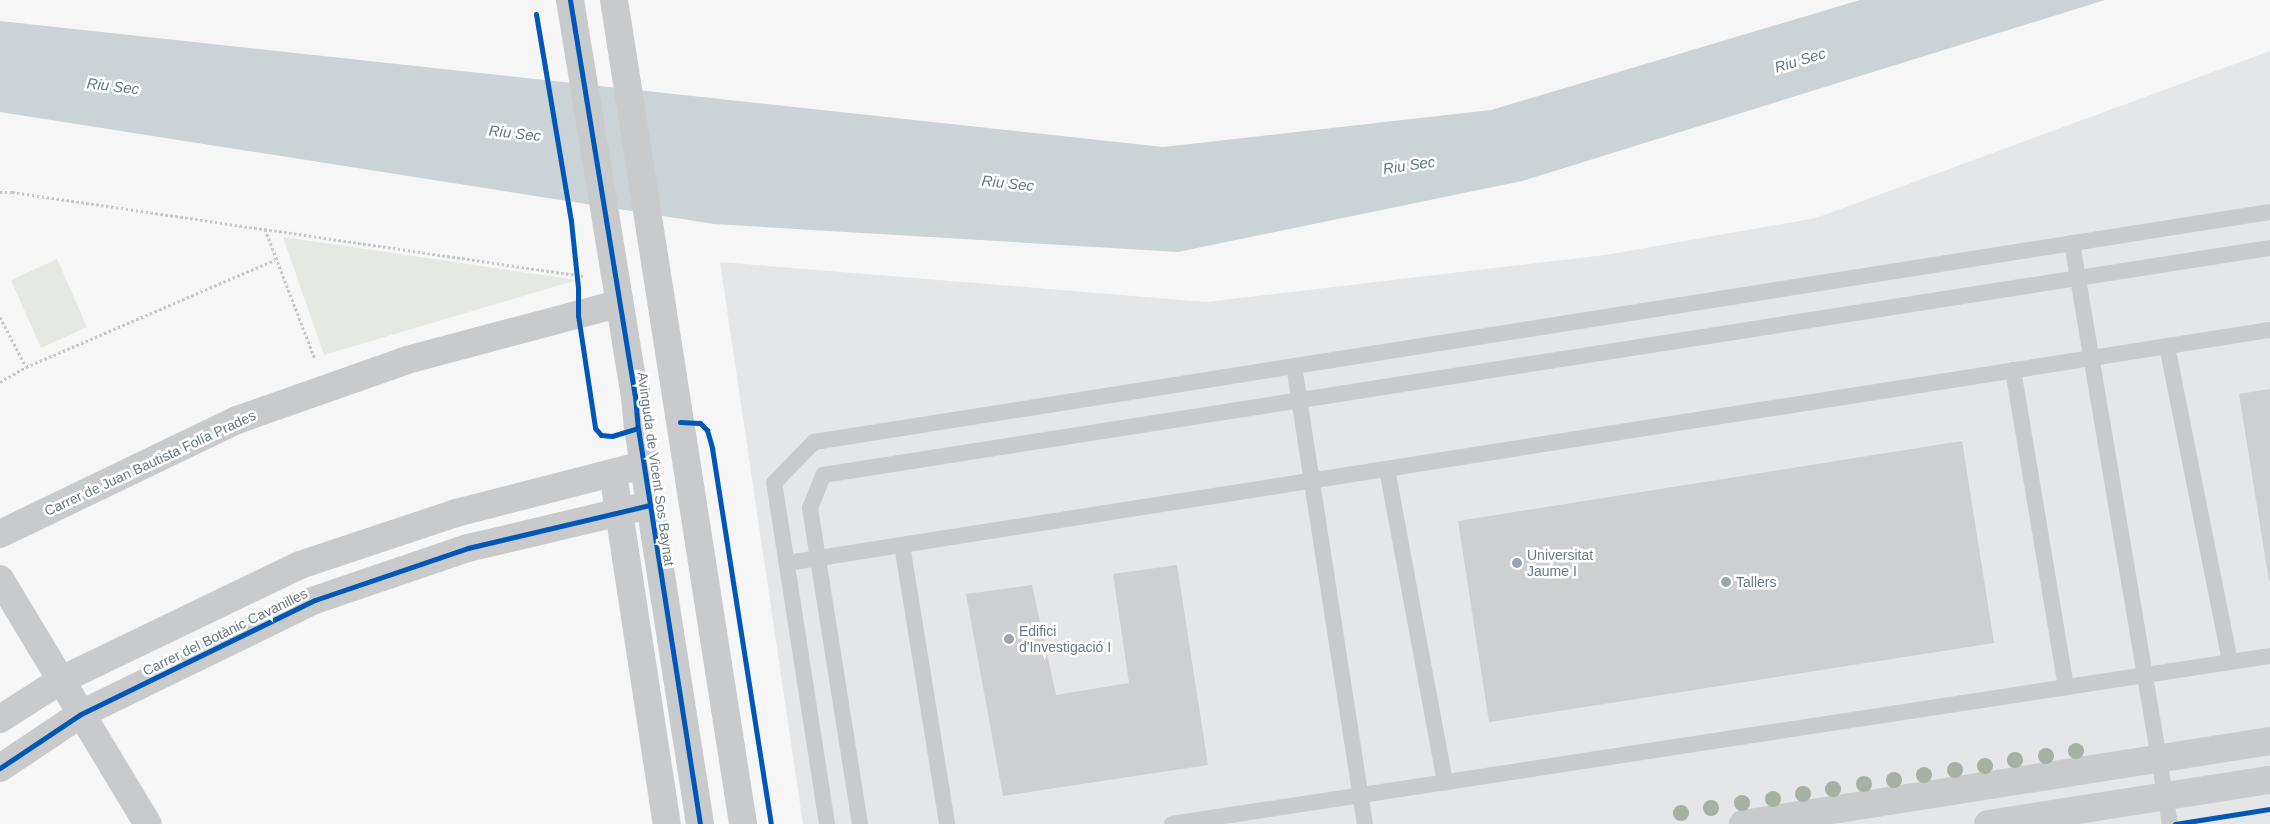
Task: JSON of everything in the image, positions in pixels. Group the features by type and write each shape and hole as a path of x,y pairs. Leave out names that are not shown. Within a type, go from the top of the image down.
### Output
{"street":[{"name":"Avinguda de Vicent Sos Baynat","path":"570,0 616,292 635,396 650,506 700,824"},
{"path":"614,0 743,824"},
{"name":"Carrer de Juan Bautista Folía Prades","path":"0,534 236,420 407,360 616,292"},
{"name":"Carrer del Botànic Cavanilles","path":"0,720 61,680 300,565 456,513 644,464"},
{"path":"613,473 667,824"},
{"name":"Carrer del Botànic Cavanilles","path":"0,768 81,714 315,600 468,548 650,506"},
{"path":"0,579 148,824"},
{"path":"1743,824 2270,741"},
{"path":"1988,824 2270,780"}],"lane":[{"path":"827,824 774,483 814,442 2270,212"},
{"path":"2072,243 2170,824"},
{"path":"860,824 810,508 823,475 2270,248"},
{"path":"787,563 2270,330"},
{"path":"2167,346 2230,662"},
{"path":"1294,366 1365,824"},
{"path":"2013,370 2066,688"},
{"path":"1387,469 1445,783"},
{"path":"902,545 947,824"},
{"path":"1172,824 2270,656"}],"path":[{"path":"0,192 12,192 265,229 616,292"},
{"path":"265,229 275,260 328,389"},
{"path":"0,382 26,368 275,260"},
{"path":"0,317 26,368"}],"shaded area":[{"name":"Universitat Jaume I","path":"2270,51 2270,824 803,824 720,262 1206,302 1605,255 1816,218"},
{"path":"283,237 577,280 324,355"},
{"path":"57,259 87,327 41,348 11,280"}],"water":[{"name":"Riu Sec","path":"1860,0 2105,0 1522,181 1178,252 714,224 0,112 0,21 1163,147 1491,110"}],"building":[{"path":"2270,389 2270,581 2269,581 2239,394"},
{"name":"Tallers","path":"1962,441 1994,643 1489,722 1458,521"},
{"name":"Edifici d'Investigació I","path":"1177,565 1208,765 1003,796 966,594 1032,585 1056,695 1129,683 1113,574"}],"cycle path":[{"path":"570,0 635,396 638,428 700,824"},
{"path":"536,14 571,221 578,288 578,315 595,428 601,435 612,436 638,428"},
{"path":"680,422 700,423 707,430 712,448 771,824"},
{"path":"0,768 81,714 315,600 468,548 650,505"},
{"path":"2175,824 2270,809"}],"place":[{"name":"Universitat Jaume I","path":"1517,563"},
{"name":"Tallers","path":"1726,582"},
{"name":"Edifici d'Investigació I","path":"1009,639"}]}
